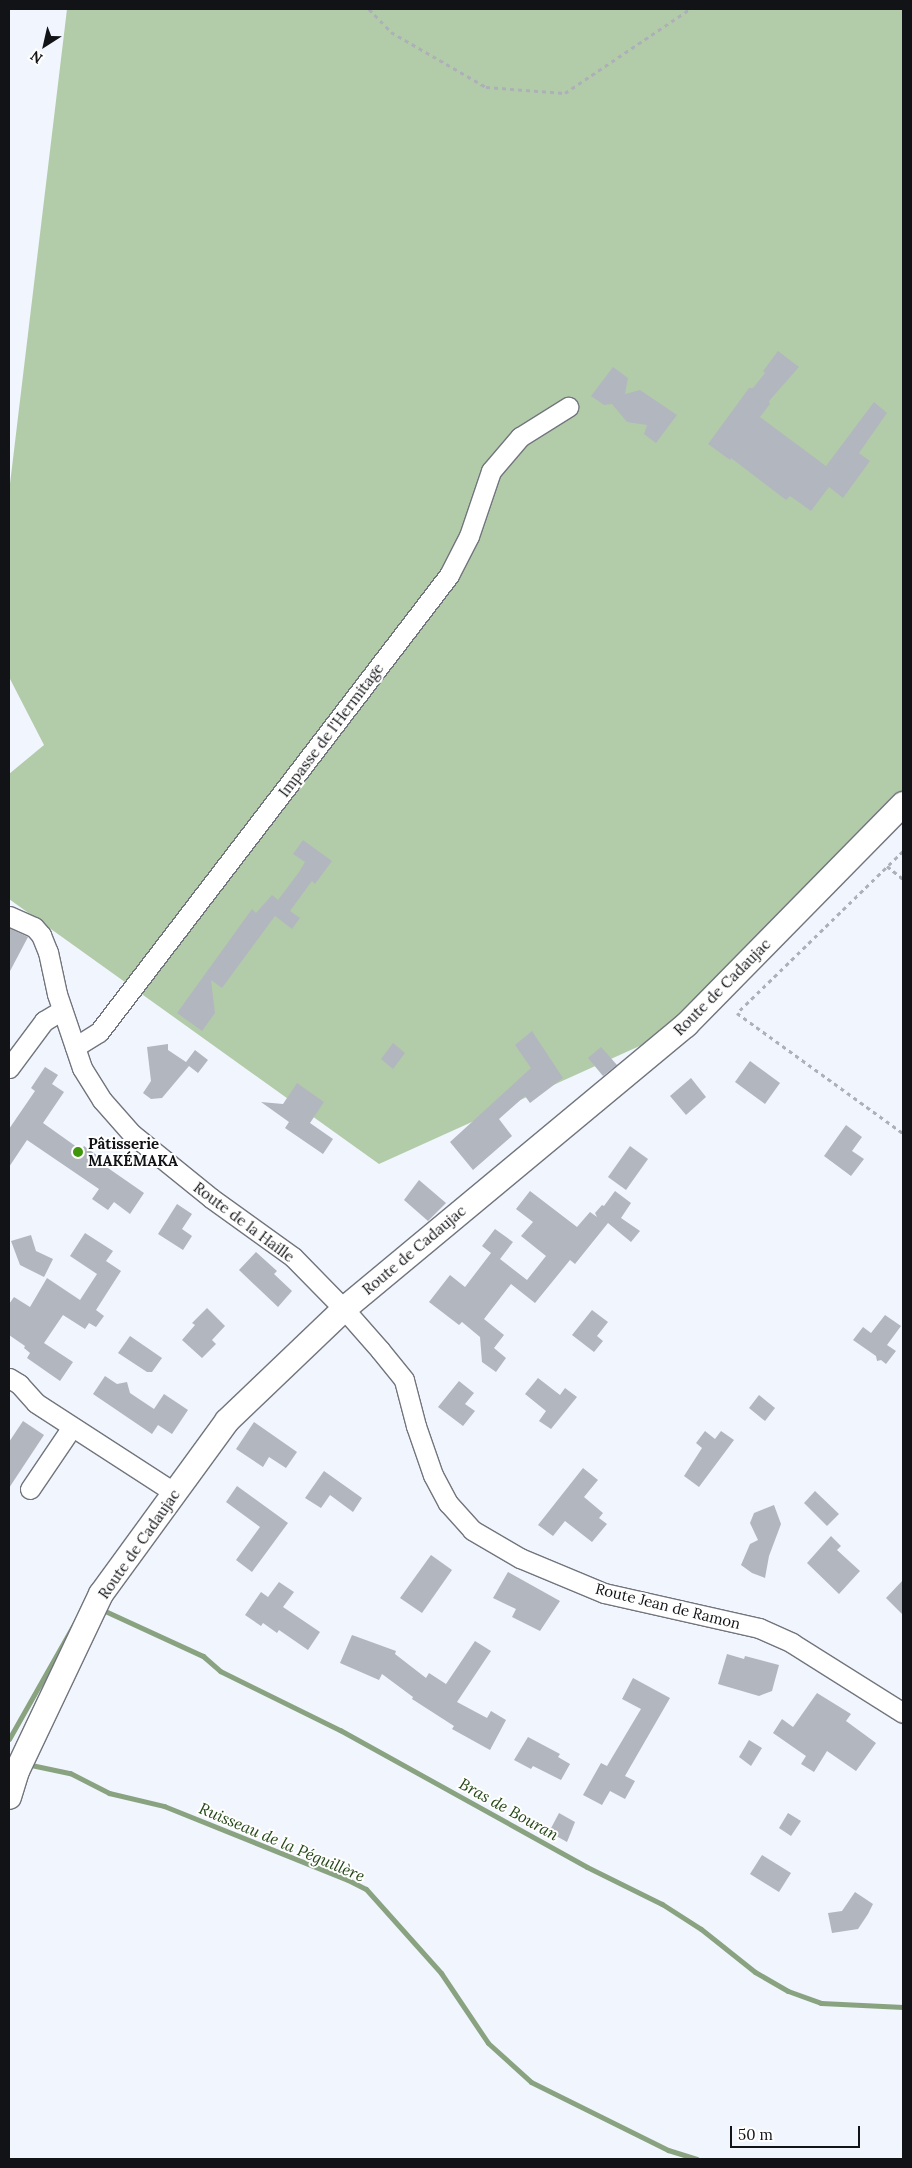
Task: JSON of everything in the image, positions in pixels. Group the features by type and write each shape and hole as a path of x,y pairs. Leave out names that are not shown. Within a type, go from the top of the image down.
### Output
{"street":[{"name":"Impasse de l'Hermitage","path":"75,1047 99,1032 449,575 469,536 491,471 520,437 568,407"},
{"name":"Route de Cadaujac","path":"9,1797 17,1770 101,1594 227,1421 344,1309 686,1025 903,804"},
{"name":"Route de la Haille","path":"9,916 34,927 41,936 48,952 62,1010 82,1068 102,1100 132,1134 211,1198 293,1257 344,1309"},
{"path":"9,1068 44,1021 62,1010"},
{"name":"Route Jean de Ramon","path":"344,1309 404,1380 416,1426 433,1475 448,1503 472,1530 520,1558 604,1593 759,1628 792,1643 903,1713"},
{"path":"9,1378 18,1384 36,1403 174,1493"},
{"path":"30,1488 72,1427"}],"path":[{"path":"370,9 391,32 486,86 565,93 690,9"},
{"path":"903,851 737,1013 903,1133"},
{"path":"887,866 903,879"}],"green space":[{"path":"67,9 903,9 903,804 686,1025 379,1164 9,899 9,774 44,745 9,677 9,492"}],"building":[{"path":"778,351 799,367 769,401 770,404 760,417 826,466 874,402 887,413 859,453 870,461 843,498 829,487 811,511 790,496 786,500 731,458 730,460 708,444 749,388 753,388 765,373 763,371"},
{"path":"613,367 628,378 625,394 640,390 677,415 656,443 644,434 647,425 627,422 612,404 604,405 591,396"},
{"path":"303,840 332,861 315,884 312,881 290,911 300,918 292,929 275,916 222,988 211,980 215,1013 202,1031 177,1013 252,909 256,913 272,895 278,900 299,872 305,862 293,854"},
{"path":"9,928 28,937 9,973"},
{"path":"532,1031 563,1078 530,1103 525,1096 499,1119 512,1136 473,1170 450,1142 531,1068 515,1045"},
{"path":"393,1043 405,1053 393,1069 381,1059"},
{"path":"168,1044 168,1050 186,1062 195,1050 208,1060 198,1073 189,1066 162,1098 151,1099 143,1093 151,1081 147,1047"},
{"path":"601,1047 617,1065 603,1076 588,1058"},
{"path":"750,1061 780,1083 765,1104 735,1082"},
{"path":"45,1067 58,1075 52,1084 64,1092 43,1123 81,1150 84,1146 98,1156 95,1159 144,1193 130,1214 114,1202 108,1210 92,1199 99,1189 27,1140 9,1167 9,1129 35,1091 31,1088"},
{"path":"691,1078 706,1097 686,1115 670,1096"},
{"path":"297,1083 324,1102 310,1123 333,1139 323,1154 285,1128 289,1122 261,1102 283,1104"},
{"path":"846,1125 862,1137 852,1151 864,1159 851,1176 824,1156"},
{"path":"630,1146 648,1159 626,1190 608,1177"},
{"path":"419,1180 446,1203 428,1221 404,1200"},
{"path":"530,1191 577,1227 590,1212 597,1217 595,1213 602,1205 604,1206 615,1191 631,1203 621,1218 640,1231 631,1242 608,1223 575,1264 570,1260 535,1303 511,1284 484,1319 504,1335 494,1348 506,1358 496,1372 482,1362 480,1337 462,1322 459,1325 429,1302 450,1275 465,1287 491,1253 482,1246 495,1229 513,1242 500,1259 527,1280 546,1256 521,1236 533,1222 516,1209"},
{"path":"177,1204 192,1214 182,1229 192,1236 183,1250 158,1234"},
{"path":"85,1233 113,1251 106,1261 121,1271 96,1310 104,1316 96,1327 89,1323 85,1329 63,1315 44,1343 73,1362 60,1381 27,1358 30,1353 24,1348 25,1346 9,1335 9,1304 14,1297 30,1307 47,1278 80,1300 97,1274 70,1256"},
{"path":"31,1235 36,1251 53,1259 44,1277 20,1265 11,1241"},
{"path":"256,1252 277,1271 274,1274 292,1291 278,1307 239,1270"},
{"path":"207,1308 225,1326 212,1340 216,1344 202,1358 182,1340 195,1325 192,1323"},
{"path":"592,1310 608,1322 597,1336 603,1341 594,1352 572,1335"},
{"path":"885,1315 901,1326 887,1345 896,1351 886,1364 881,1360 877,1361 876,1356 853,1340 863,1327 871,1333"},
{"path":"130,1336 162,1358 152,1372 147,1372 118,1353"},
{"path":"105,1376 117,1384 127,1382 130,1393 154,1409 164,1394 188,1410 172,1434 158,1425 152,1434 93,1394"},
{"path":"538,1378 560,1395 565,1388 577,1397 551,1429 539,1421 546,1411 525,1394"},
{"path":"459,1381 474,1393 465,1404 475,1411 463,1426 438,1407"},
{"path":"759,1395 775,1408 765,1421 749,1408"},
{"path":"23,1421 44,1435 9,1488 9,1442"},
{"path":"254,1422 297,1452 286,1468 269,1457 263,1467 236,1449"},
{"path":"705,1431 715,1439 721,1431 734,1440 699,1487 684,1476 702,1448 696,1443"},
{"path":"583,1468 598,1480 584,1497 603,1513 599,1518 607,1524 592,1542 565,1521 553,1536 538,1525"},
{"path":"324,1471 362,1498 353,1512 330,1495 321,1508 305,1498"},
{"path":"237,1486 288,1523 252,1572 236,1560 260,1527 226,1502"},
{"path":"815,1491 839,1514 827,1526 804,1503"},
{"path":"774,1505 781,1524 769,1556 765,1578 752,1573 741,1565 750,1544 758,1540 750,1523 754,1513"},
{"path":"831,1536 841,1546 837,1550 860,1571 839,1594 807,1563"},
{"path":"431,1555 452,1570 422,1613 400,1598"},
{"path":"508,1572 560,1601 540,1631 512,1617 516,1609 493,1598"},
{"path":"903,1580 903,1615 886,1598"},
{"path":"279,1582 294,1592 283,1607 320,1632 308,1650 279,1630 277,1633 263,1623 261,1626 245,1615 261,1592 268,1597"},
{"path":"352,1635 396,1651 395,1654 426,1678 429,1673 446,1684 475,1641 491,1651 457,1702 487,1718 491,1711 506,1720 490,1750 452,1729 454,1726 412,1699 413,1697 382,1674 379,1680 340,1663"},
{"path":"727,1654 744,1659 745,1656 779,1665 772,1691 759,1696 718,1684"},
{"path":"633,1678 670,1698 625,1776 635,1781 625,1799 610,1791 602,1805 583,1795 601,1763 607,1766 641,1709 622,1699"},
{"path":"817,1693 851,1714 846,1721 876,1743 856,1771 827,1751 814,1772 801,1764 806,1756 773,1733 782,1719 793,1727"},
{"path":"528,1737 560,1754 558,1757 570,1764 561,1780 533,1766 531,1769 514,1760"},
{"path":"749,1740 762,1748 751,1766 739,1757"},
{"path":"559,1813 575,1822 567,1842 549,1832"},
{"path":"788,1813 801,1821 791,1836 779,1828"},
{"path":"762,1855 791,1873 779,1892 750,1874"},
{"path":"855,1892 873,1904 868,1914 858,1929 832,1933 828,1913 842,1911"}],"waterway":[{"name":"Bras de Bouran","path":"105,1611 203,1656 220,1671 340,1730 587,1867 662,1904 701,1929 755,1972 788,1991 821,2003 903,2007"},
{"name":"Bras de Bouran","path":"9,1739 78,1617"},
{"name":"Ruisseau de la Péguillère","path":"31,1765 70,1773 109,1793 164,1806 366,1889 441,1973 488,2043 531,2082 668,2150 697,2159"}],"place":[{"name":"Pâtisserie MAKÉMAKA","path":"78,1152"}]}
